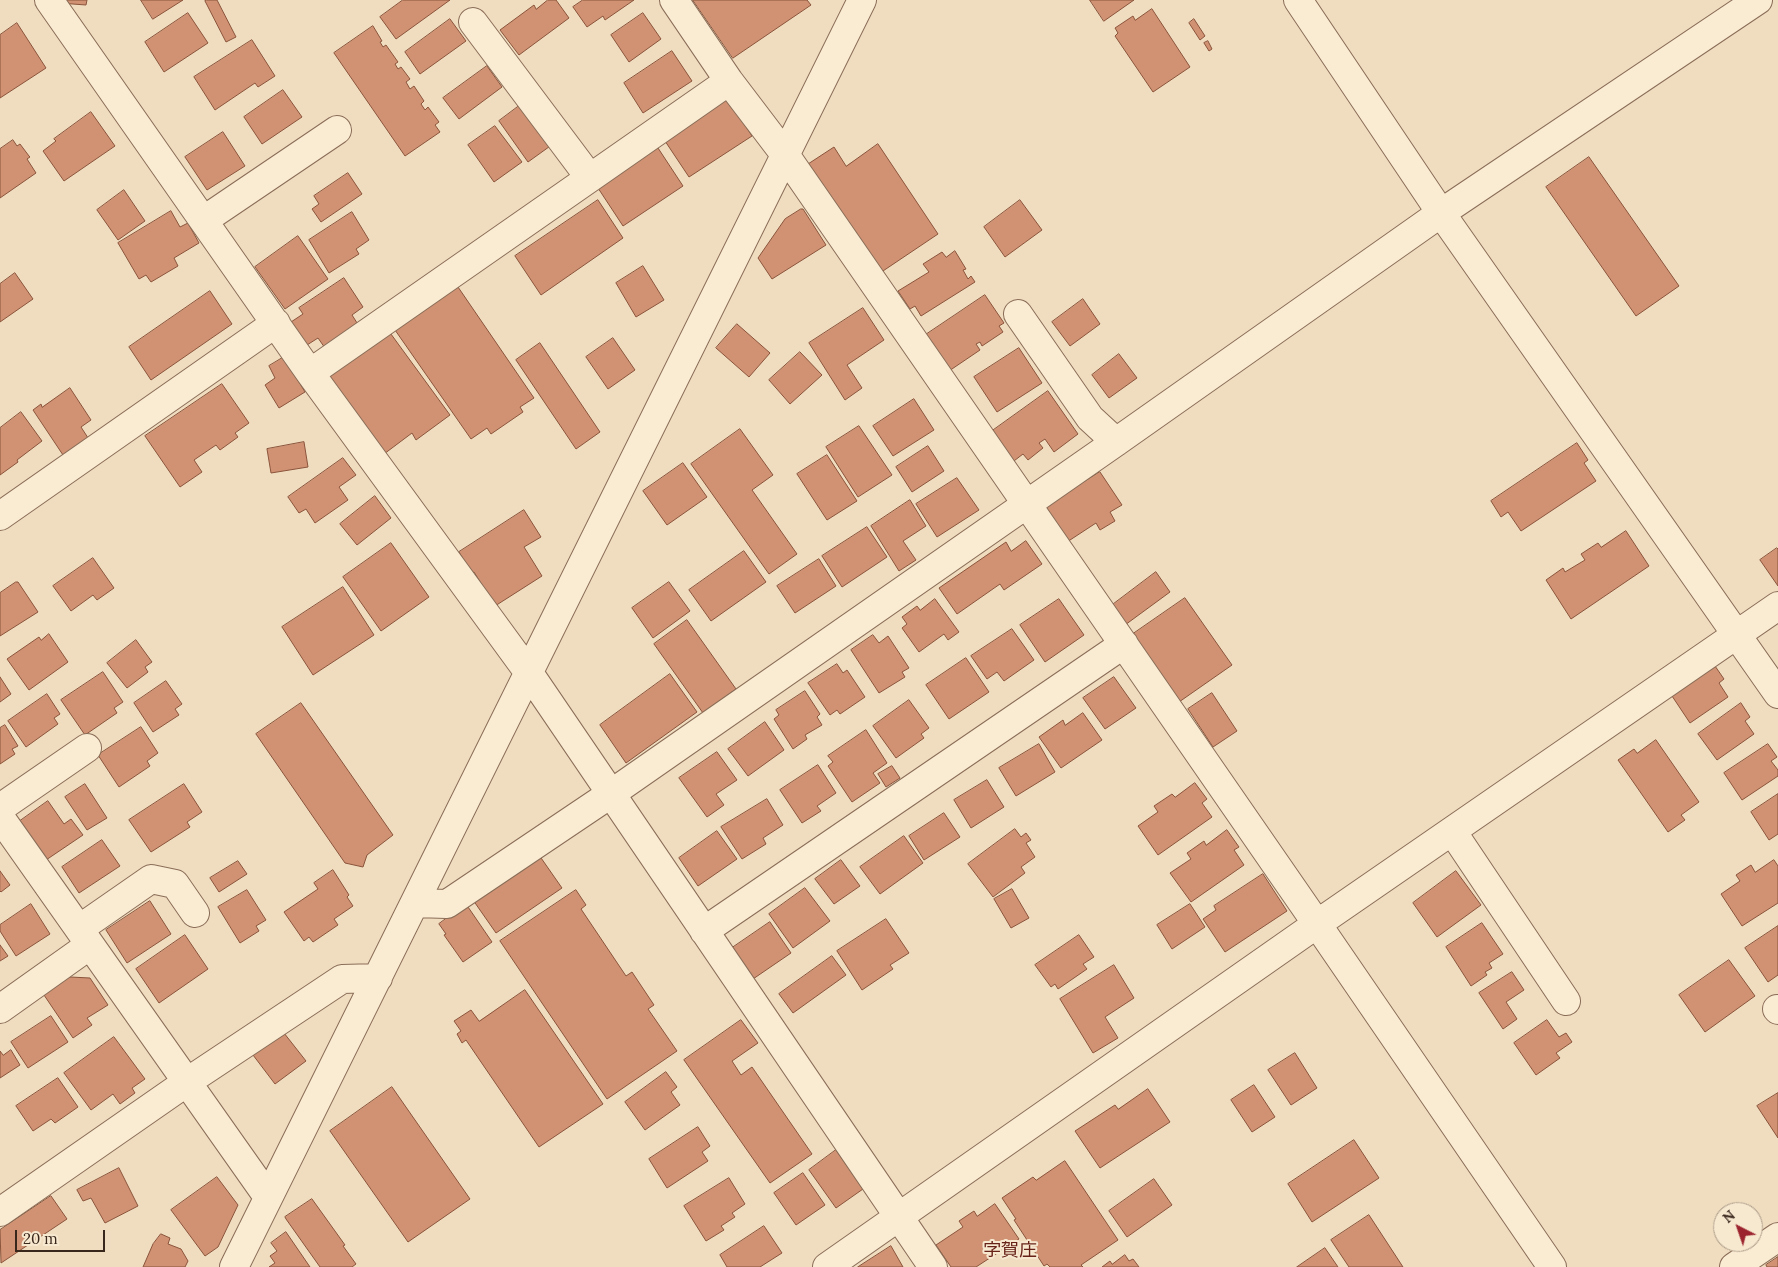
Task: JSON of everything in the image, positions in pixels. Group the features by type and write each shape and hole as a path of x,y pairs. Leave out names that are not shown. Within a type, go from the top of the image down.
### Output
{"street":[{"path":"49,0 310,373 529,673 933,1267"},
{"path":"674,0 729,81 786,156 1318,924 1552,1267"},
{"path":"234,1267 862,0"},
{"path":"1298,0 1441,213 1778,694"},
{"path":"414,903 447,904 612,793 1441,213 1758,0"},
{"path":"473,22 590,178"},
{"path":"310,373 729,81"},
{"path":"204,220 337,130"},
{"path":"1018,314 1090,418 1116,442"},
{"path":"0,516 276,322"},
{"path":"827,1267 1778,606"},
{"path":"704,932 1124,644"},
{"path":"0,808 87,748"},
{"path":"0,817 268,1198"},
{"path":"1452,831 1566,1001"},
{"path":"0,1009 151,879 175,884 195,913"},
{"path":"0,1212 187,1082 342,979 378,978"},
{"path":"1734,1267 1778,1238"}],"building":[{"path":"59,0 87,0 86,5 59,3"},
{"path":"141,0 183,0 153,19"},
{"path":"217,0 236,37 226,42 205,1"},
{"path":"403,0 450,0 396,39 380,17"},
{"path":"548,0 556,0 569,18 519,55 500,30 534,5 536,9"},
{"path":"583,0 634,0 605,20 603,16 587,27 573,7"},
{"path":"693,0 807,0 811,5 733,58"},
{"path":"1090,0 1134,0 1104,21"},
{"path":"1152,9 1190,67 1153,92 1115,36 1118,33 1115,28 1133,16 1135,20"},
{"path":"188,13 208,43 164,72 145,42"},
{"path":"643,13 661,39 629,62 611,35"},
{"path":"450,19 466,41 420,74 405,52"},
{"path":"1194,19 1205,36 1200,40 1189,23"},
{"path":"17,23 46,68 0,98 0,35"},
{"path":"373,26 382,41 380,42 383,47 386,45 398,62 395,64 398,69 401,67 410,79 406,82 410,89 414,86 424,101 421,104 425,110 428,107 439,122 435,125 440,132 405,156 334,53"},
{"path":"252,40 275,76 258,87 255,83 215,110 194,77"},
{"path":"1208,41 1212,49 1209,51 1204,43"},
{"path":"672,51 692,81 643,113 624,83"},
{"path":"487,66 502,87 459,119 443,98"},
{"path":"283,90 302,117 262,144 244,117"},
{"path":"728,99 752,136 689,177 665,141"},
{"path":"523,103 553,144 528,162 499,121"},
{"path":"91,112 115,146 64,181 43,151 56,141 54,139"},
{"path":"495,126 522,162 494,182 468,145"},
{"path":"223,132 245,166 207,190 185,157"},
{"path":"13,140 17,146 20,144 30,157 27,159 36,173 0,198 0,149"},
{"path":"878,144 938,234 877,275 808,164 834,147 846,166"},
{"path":"658,148 683,186 623,226 598,188"},
{"path":"1589,157 1679,286 1636,316 1546,187"},
{"path":"348,173 362,194 321,222 312,209 319,204 314,196"},
{"path":"124,190 145,221 118,240 97,210"},
{"path":"598,200 623,238 541,295 515,256"},
{"path":"1020,200 1042,230 1005,257 984,227"},
{"path":"803,209 826,245 772,279 758,258 785,219"},
{"path":"171,211 180,227 188,223 199,243 174,258 178,266 151,282 146,275 139,279 118,243"},
{"path":"352,212 369,240 356,249 359,254 329,273 309,240"},
{"path":"298,236 328,279 285,309 255,267"},
{"path":"955,251 966,269 963,270 968,279 971,276 975,282 921,316 915,306 910,309 898,291 929,272 923,264 942,252 946,257"},
{"path":"643,266 664,300 636,317 616,283"},
{"path":"15,273 33,299 0,322 0,284"},
{"path":"344,278 363,307 352,315 359,326 325,348 318,338 307,345 291,322 303,314 299,308"},
{"path":"458,287 534,398 520,407 523,412 491,434 487,428 471,439 395,330"},
{"path":"210,291 232,324 151,380 129,347"},
{"path":"985,295 1004,323 999,326 1003,332 982,346 980,342 976,344 980,350 949,371 921,338"},
{"path":"1083,299 1100,324 1070,346 1052,322"},
{"path":"863,308 884,340 847,365 862,388 845,400 809,343"},
{"path":"737,324 770,353 749,377 716,348"},
{"path":"388,330 450,415 416,440 412,433 384,454 324,376"},
{"path":"613,338 635,370 608,389 586,357"},
{"path":"540,343 600,432 576,449 516,360"},
{"path":"1019,348 1042,383 997,412 974,377"},
{"path":"800,352 822,375 790,404 769,380"},
{"path":"1119,354 1137,378 1109,398 1092,375"},
{"path":"284,357 305,392 279,408 265,385 275,378 269,366"},
{"path":"222,384 249,423 235,433 238,437 220,450 216,445 194,460 202,472 180,487 145,436"},
{"path":"70,388 91,420 81,427 90,441 65,458 33,410 41,404 42,407"},
{"path":"1048,391 1078,434 1054,452 1045,439 1039,443 1043,448 1028,460 1023,454 1010,464 988,434"},
{"path":"914,399 934,430 893,456 873,426"},
{"path":"21,412 42,441 0,475 0,428"},
{"path":"859,426 892,475 858,497 826,447"},
{"path":"740,429 773,475 752,490 797,554 769,574 691,464"},
{"path":"304,442 308,467 271,473 267,449"},
{"path":"1577,443 1588,460 1584,463 1596,481 1521,531 1508,512 1501,517 1491,501"},
{"path":"928,446 944,471 912,492 896,467"},
{"path":"827,455 857,501 827,520 797,474"},
{"path":"343,458 356,475 339,487 348,500 315,523 306,509 299,513 288,497"},
{"path":"683,463 707,497 667,525 643,491"},
{"path":"1100,472 1122,505 1110,512 1115,521 1100,530 1096,523 1067,542 1045,507"},
{"path":"957,478 979,510 937,537 916,504"},
{"path":"375,496 391,518 357,545 340,524"},
{"path":"910,500 926,526 903,541 916,560 899,571 871,526"},
{"path":"524,510 541,537 524,547 542,576 495,606 474,572 468,576 457,560 462,557 459,552"},
{"path":"867,527 887,557 842,587 822,556"},
{"path":"1626,531 1649,566 1571,619 1546,580 1563,568 1565,572 1585,560 1581,554 1598,543 1601,547"},
{"path":"1026,541 1042,564 1004,590 1000,584 957,614 939,588 1006,542 1011,551"},
{"path":"391,543 429,597 381,631 343,577"},
{"path":"1778,549 1778,586 1760,560"},
{"path":"744,551 766,582 711,621 689,590"},
{"path":"93,558 114,588 97,600 93,595 71,611 53,586"},
{"path":"819,559 836,586 795,613 777,586"},
{"path":"1156,572 1170,592 1125,625 1111,606"},
{"path":"18,582 38,612 0,636 0,593"},
{"path":"669,582 690,611 653,638 632,608"},
{"path":"343,587 374,635 313,675 282,627"},
{"path":"1185,598 1232,665 1179,702 1133,634"},
{"path":"935,599 959,632 948,640 944,634 919,652 902,628 907,624 902,617 917,606 920,610"},
{"path":"1059,599 1084,635 1045,662 1020,625"},
{"path":"687,620 736,689 703,713 654,644"},
{"path":"1012,629 1034,660 1004,681 997,672 987,679 971,656"},
{"path":"49,634 68,662 29,690 7,659 39,637 41,640"},
{"path":"873,635 879,643 888,636 909,668 902,672 905,677 879,693 851,650"},
{"path":"136,640 152,662 145,667 148,672 127,688 107,663"},
{"path":"966,658 989,692 949,719 926,685"},
{"path":"837,664 843,673 847,670 865,697 840,714 837,710 830,715 808,683"},
{"path":"1715,666 1724,679 1719,683 1728,697 1690,723 1672,696"},
{"path":"103,672 123,702 114,708 117,713 85,735 61,700"},
{"path":"670,674 697,712 626,763 600,725"},
{"path":"0,677 11,694 0,702"},
{"path":"1114,677 1136,708 1105,729 1083,698"},
{"path":"166,681 182,704 175,709 179,715 153,732 134,703"},
{"path":"805,691 820,714 817,717 822,725 805,735 807,739 793,749 774,719 779,715 776,710"},
{"path":"1212,693 1237,731 1213,747 1188,709"},
{"path":"47,694 60,714 54,718 58,724 26,747 8,721"},
{"path":"909,700 929,728 921,734 924,738 896,758 873,726"},
{"path":"301,703 393,835 367,855 363,867 345,863 256,734"},
{"path":"1741,703 1750,717 1745,721 1754,734 1717,760 1698,734"},
{"path":"1083,713 1102,740 1061,768 1039,737 1063,720 1065,725"},
{"path":"765,722 784,750 748,776 728,749"},
{"path":"5,725 18,746 12,749 15,754 0,764 0,728"},
{"path":"141,727 158,753 147,761 150,766 119,787 98,755"},
{"path":"866,730 887,763 873,773 880,783 852,802 828,766 833,762 828,756"},
{"path":"1656,740 1699,802 1681,815 1685,820 1668,832 1618,760 1634,749 1637,753"},
{"path":"1039,744 1055,772 1016,796 999,768"},
{"path":"1768,744 1777,757 1771,761 1778,770 1778,776 1742,800 1724,773"},
{"path":"717,752 737,780 716,794 724,805 707,817 679,778"},
{"path":"818,765 836,793 817,806 821,811 802,823 780,790"},
{"path":"892,766 900,778 886,787 878,774"},
{"path":"987,780 1004,807 971,828 954,800"},
{"path":"1195,783 1207,799 1202,803 1212,817 1158,855 1138,826 1158,812 1154,806 1172,794 1175,797"},
{"path":"85,784 107,818 87,830 65,797"},
{"path":"184,784 202,812 187,822 190,827 151,852 129,820"},
{"path":"1778,794 1778,834 1769,840 1751,812"},
{"path":"767,799 783,825 763,838 766,844 742,859 721,827"},
{"path":"48,801 64,824 71,819 83,835 46,860 20,821"},
{"path":"944,813 960,837 924,860 909,836"},
{"path":"1015,829 1021,837 1026,833 1031,840 1026,843 1035,857 1021,867 1025,873 993,897 968,864"},
{"path":"1227,830 1239,847 1234,850 1244,865 1191,902 1170,873 1191,859 1187,853 1204,841 1206,845"},
{"path":"717,831 737,859 698,886 679,858"},
{"path":"904,836 923,863 880,894 860,867"},
{"path":"102,840 120,866 79,893 62,867"},
{"path":"539,855 562,888 496,933 473,900"},
{"path":"841,860 860,886 834,904 815,879"},
{"path":"1774,860 1778,866 1778,903 1742,926 1721,894 1740,881 1736,875 1751,865 1755,872"},
{"path":"238,861 247,874 219,892 210,878"},
{"path":"333,870 349,895 347,897 353,906 334,919 338,925 313,942 309,937 304,941 284,912 318,889 314,883"},
{"path":"0,871 10,885 1,892 0,891"},
{"path":"1456,871 1481,905 1437,937 1413,903"},
{"path":"1263,874 1287,911 1225,952 1203,919 1216,910 1214,906"},
{"path":"805,888 830,921 793,948 769,914"},
{"path":"1012,889 1029,918 1011,928 994,899"},
{"path":"247,890 266,920 256,926 259,931 240,943 218,907"},
{"path":"576,890 586,905 581,909 626,976 632,972 654,1005 648,1009 677,1051 607,1099 500,941"},
{"path":"150,901 171,934 127,963 106,930"},
{"path":"31,904 50,934 16,956 0,931 0,925"},
{"path":"466,904 492,942 463,962 444,935 446,934 439,924"},
{"path":"1190,904 1205,927 1172,949 1157,925"},
{"path":"886,919 909,953 890,965 893,969 862,990 837,951"},
{"path":"770,922 791,953 753,979 732,948"},
{"path":"1482,923 1503,954 1489,963 1492,968 1485,972 1487,975 1471,986 1446,947"},
{"path":"1778,926 1778,975 1768,982 1745,948"},
{"path":"185,935 208,969 159,1003 136,969"},
{"path":"1079,935 1094,957 1083,964 1087,969 1058,989 1055,984 1051,987 1035,965"},
{"path":"0,945 8,956 0,961"},
{"path":"832,956 846,975 793,1013 779,994"},
{"path":"1729,960 1755,996 1705,1032 1679,995"},
{"path":"1114,965 1134,998 1105,1017 1118,1038 1093,1053 1060,999"},
{"path":"1512,972 1524,990 1506,1002 1517,1019 1503,1029 1479,993"},
{"path":"70,977 90,978 108,1005 87,1018 92,1025 73,1038 44,995"},
{"path":"525,990 603,1104 539,1147 466,1040 462,1043 457,1034 461,1031 454,1021 471,1010 479,1021"},
{"path":"51,1016 68,1042 28,1068 11,1042"},
{"path":"741,1020 758,1043 732,1061 741,1075 752,1067 812,1154 770,1183 684,1060"},
{"path":"1547,1020 1559,1037 1566,1033 1572,1042 1556,1053 1560,1058 1536,1075 1514,1043"},
{"path":"284,1033 306,1061 275,1084 253,1055"},
{"path":"114,1037 145,1079 132,1088 135,1093 120,1104 113,1094 91,1110 64,1073"},
{"path":"11,1050 20,1065 0,1078 0,1051 3,1055"},
{"path":"1295,1053 1317,1088 1291,1105 1268,1070"},
{"path":"666,1072 677,1087 671,1092 680,1105 645,1130 625,1102"},
{"path":"58,1078 78,1107 55,1123 51,1119 33,1131 16,1106"},
{"path":"1254,1085 1275,1117 1252,1132 1231,1100"},
{"path":"392,1087 470,1199 408,1242 330,1131"},
{"path":"1148,1089 1170,1122 1100,1168 1075,1131 1115,1105 1118,1109"},
{"path":"1778,1093 1778,1138 1757,1106"},
{"path":"698,1127 710,1146 702,1152 708,1161 667,1188 649,1159"},
{"path":"1354,1140 1379,1178 1312,1222 1288,1184"},
{"path":"836,1150 863,1189 836,1208 809,1170"},
{"path":"1065,1161 1118,1240 1081,1265 1083,1267 1050,1267 1047,1264 1044,1266 1002,1198 1033,1177 1036,1180"},
{"path":"119,1168 138,1206 105,1223 91,1198 83,1201 77,1190"},
{"path":"803,1173 825,1205 796,1225 774,1193"},
{"path":"217,1177 238,1205 218,1247 205,1256 171,1210"},
{"path":"729,1178 745,1204 732,1213 735,1217 721,1226 724,1230 706,1241 684,1206"},
{"path":"1154,1179 1172,1205 1127,1237 1109,1211"},
{"path":"51,1196 67,1219 1,1263 0,1230"},
{"path":"312,1199 345,1245 343,1246 356,1264 352,1267 320,1267 286,1219 285,1217"},
{"path":"995,1204 1019,1239 976,1267 951,1267 936,1245 963,1227 959,1221 974,1211 977,1216"},
{"path":"1369,1215 1403,1267 1349,1267 1331,1240"},
{"path":"764,1226 782,1253 760,1267 727,1267 720,1255"},
{"path":"286,1232 310,1267 269,1267 275,1263 270,1256 277,1251 271,1243"},
{"path":"161,1234 170,1238 168,1244 181,1249 188,1261 185,1267 143,1267 153,1244"},
{"path":"891,1246 903,1267 858,1267"},
{"path":"1325,1248 1338,1267 1297,1267"},
{"path":"1125,1255 1129,1261 1133,1259 1139,1267 1102,1267 1110,1261 1112,1264"},
{"path":"1778,1257 1778,1267 1767,1267 1766,1265"}],"district":[{"name":"字賀庄","path":"1010,1251"}]}
